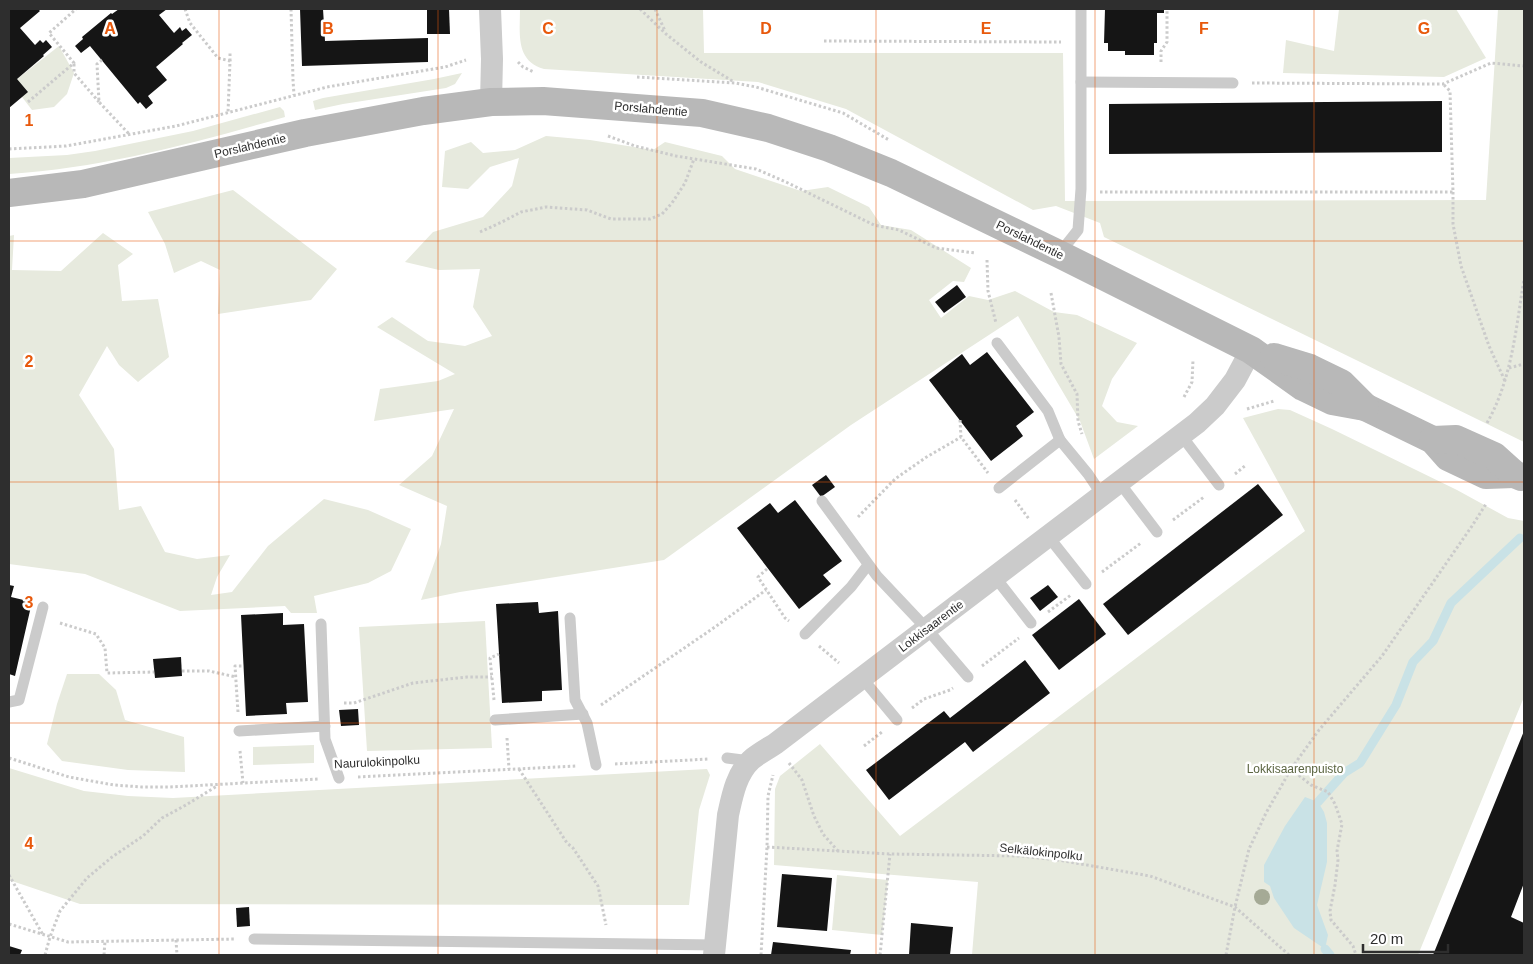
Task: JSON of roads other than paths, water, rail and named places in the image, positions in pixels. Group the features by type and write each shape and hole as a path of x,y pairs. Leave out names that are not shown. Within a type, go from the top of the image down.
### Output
{"street":[{"path":"490,9 492,102"},
{"name":"Porslahdentie","path":"9,193 83,184 305,133 423,111 492,102 544,101 702,113 768,128 829,148 891,173 1251,350 1303,387 1332,400 1365,406 1433,440 1448,458 1486,474 1519,476"},
{"name":"Lokkisaarentie","path":"715,950 728,815 738,778 750,761 775,744 1197,422 1215,406 1235,380 1251,350"}],"lane":[{"path":"1059,254 1078,230 1082,189 1081,9"},
{"path":"1081,82 1233,83"},
{"path":"997,343 1048,411 1060,440 1088,474 1111,488 1157,532"},
{"path":"1181,435 1219,485"},
{"path":"999,488 1060,440"},
{"path":"822,501 877,576 927,628 968,677"},
{"path":"1048,536 1086,584"},
{"path":"805,634 851,586 868,565"},
{"path":"995,577 1031,623"},
{"path":"9,702 19,700 41,612"},
{"path":"570,618 575,700 588,723 596,765"},
{"path":"321,624 325,739 339,778"},
{"path":"862,678 897,720"},
{"path":"496,720 583,714"},
{"path":"239,731 325,726"},
{"path":"727,758 750,761"},
{"path":"254,939 609,943 715,950"}],"water":[{"path":"1305,797 1318,802 1324,812 1327,823 1327,862 1317,905 1328,935 1325,949 1294,928 1274,898 1270,886 1264,882 1264,865 1285,826"}],"waterway":[{"path":"1318,802 1344,773 1360,763 1396,705 1413,662 1433,641 1451,603 1520,538"},
{"path":"1325,949 1330,955"}],"park label":[{"name":"Lokkisaarenpuisto","path":"1295,769"}]}
